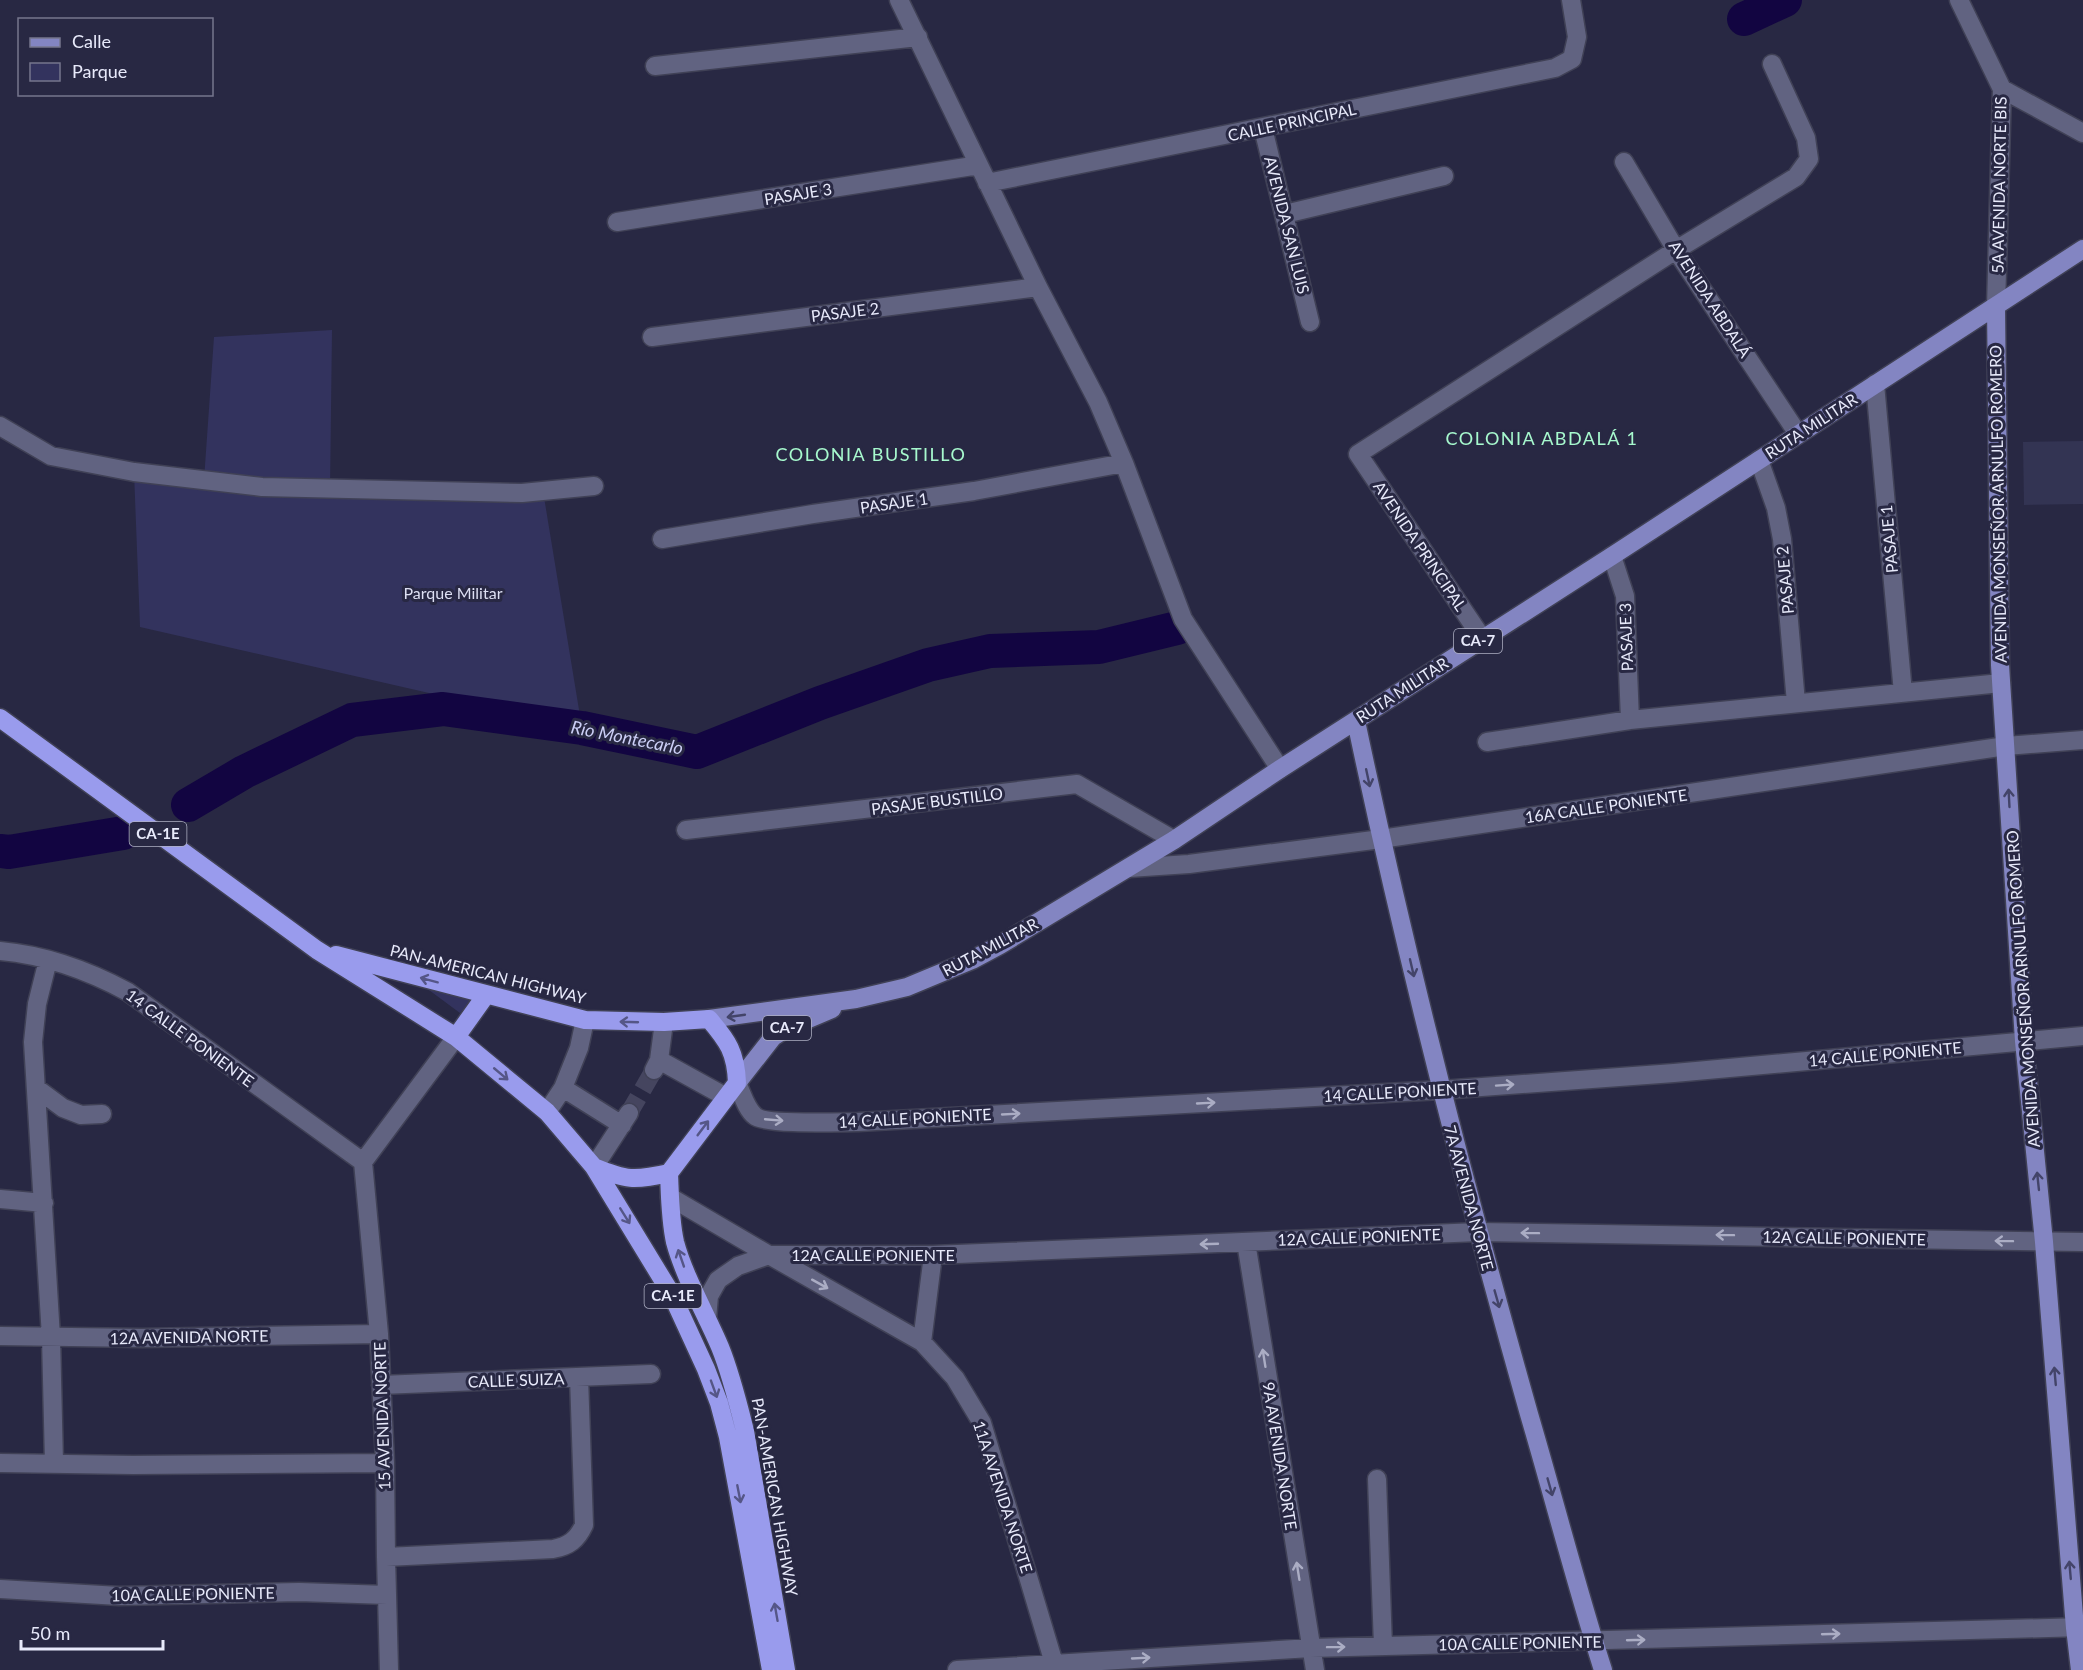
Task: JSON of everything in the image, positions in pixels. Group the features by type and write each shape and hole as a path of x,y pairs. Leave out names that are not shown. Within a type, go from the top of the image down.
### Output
{"highway":[{"name":"PAN-AMERICAN HIGHWAY","path":"0,718 316,950 456,1036 546,1112 594,1167 672,1294 696,1343 719,1403 728,1437 771,1670"},
{"name":"PAN-AMERICAN HIGHWAY","path":"316,950 585,1020 664,1022 709,1020"},
{"path":"456,1036 486,995"},
{"path":"594,1167 620,1178 640,1179 669,1173 732,1090 736,1067 732,1050 725,1037 709,1020"},
{"name":"PAN-AMERICAN HIGHWAY","path":"669,1173 675,1242 685,1270 721,1349 745,1431 786,1670"}],"main road":[{"name":"RUTA MILITAR","path":"709,1020 856,999 907,987 972,960 1174,840 2083,249"},
{"name":"AVENIDA MONSEÑOR ARNULFO ROMERO","path":"1996,307 2001,683 2024,1041 2079,1627 2080,1670"},
{"name":"7A AVENIDA NORTE","path":"1356,720 1381,839 1441,1090 1478,1232 1603,1670"},
{"name":"RUTA MILITAR","path":"732,1090 773,1036 856,999"}],"street":[{"path":"899,0 1038,287 1098,402 1124,463 1183,619 1280,769"},
{"name":"CALLE PRINCIPAL","path":"987,183 1555,68 1572,59 1577,38 1571,0"},
{"name":"5A AVENIDA NORTE BIS","path":"1959,0 2002,88 1996,307"},
{"path":"655,66 918,38"},
{"path":"1676,249 1796,177 1809,159 1806,138 1772,64"},
{"path":"2002,88 2083,134"},
{"name":"AVENIDA SAN LUIS","path":"1263,128 1310,322"},
{"name":"AVENIDA ABDALÁ","path":"1624,162 1676,249 1798,434"},
{"name":"PASAJE 3","path":"616,222 979,165"},
{"path":"1285,214 1444,176"},
{"name":"AVENIDA PRINCIPAL","path":"1482,638 1358,454 1676,249"},
{"name":"PASAJE 2","path":"652,337 1038,287"},
{"name":"PASAJE 1","path":"1875,384 1903,693"},
{"path":"0,426 51,456 134,472 262,487 522,493 594,486"},
{"name":"PASAJE 2","path":"1759,460 1776,508 1782,539 1796,704"},
{"name":"PASAJE 1","path":"662,539 974,491 1124,463"},
{"name":"PASAJE 3","path":"1612,556 1625,596 1630,720"},
{"path":"1486,742 1630,720 2001,683"},
{"name":"16A CALLE PONIENTE","path":"1129,868 1189,864 1381,839 2006,746 2083,740"},
{"name":"PASAJE BUSTILLO","path":"686,830 1077,784 1174,840"},
{"name":"14 CALLE PONIENTE","path":"0,951 48,960 101,977 128,992 363,1162"},
{"path":"48,960 37,1004 34,1033 51,1337 54,1463"},
{"path":"546,1112 564,1088 579,1048 585,1020"},
{"path":"664,1022 656,1065 732,1090"},
{"path":"363,1162 456,1036"},
{"name":"14 CALLE PONIENTE","path":"732,1090 758,1119 858,1122 1441,1090 1674,1073 2083,1036"},
{"path":"36,1088 63,1108 81,1115 102,1114"},
{"path":"564,1088 626,1119 594,1167"},
{"name":"15 AVENIDA NORTE","path":"363,1162 379,1334 385,1463 389,1670"},
{"name":"11A AVENIDA NORTE","path":"670,1197 922,1342 955,1378 982,1423 1055,1666"},
{"path":"0,1199 44,1203"},
{"name":"12A CALLE PONIENTE","path":"707,1319 709,1296 718,1280 738,1266 769,1256 933,1256 1478,1232 2083,1242"},
{"name":"9A AVENIDA NORTE","path":"1246,1242 1315,1670"},
{"path":"922,1342 933,1256"},
{"name":"12A AVENIDA NORTE","path":"0,1336 142,1338 379,1334"},
{"name":"CALLE SUIZA","path":"381,1385 651,1374"},
{"path":"386,1557 553,1549 566,1546 578,1537 584,1525 579,1377"},
{"path":"0,1463 385,1463"},
{"path":"1377,1479 1383,1646"},
{"name":"10A CALLE PONIENTE","path":"0,1589 119,1596 299,1592 387,1595"},
{"name":"10A CALLE PONIENTE","path":"957,1670 1055,1666 1311,1648 2079,1627"}],"shaded area":[{"path":"2083,441 2083,504 2024,505 2023,442"}],"green space":[{"name":"Parque Militar","path":"332,330 330,489 543,491 582,728 140,627 134,472 204,480 214,337"},
{"path":"410,976 474,997 460,1013"}],"waterway":[{"name":"Río Montecarlo","path":"1744,19 1785,0"},
{"name":"Río Montecarlo","path":"188,805 244,772 352,720 443,709 582,728 697,752 820,703 928,665 990,651 1099,647 1177,628"},
{"name":"Río Montecarlo","path":"0,851 9,852 123,833"}],"tunnel":[{"path":"629,1113 654,1070"}],"district":[{"name":"COLONIA ABDALÁ 1","path":"1542,439"},
{"name":"COLONIA BUSTILLO","path":"871,455"}]}
